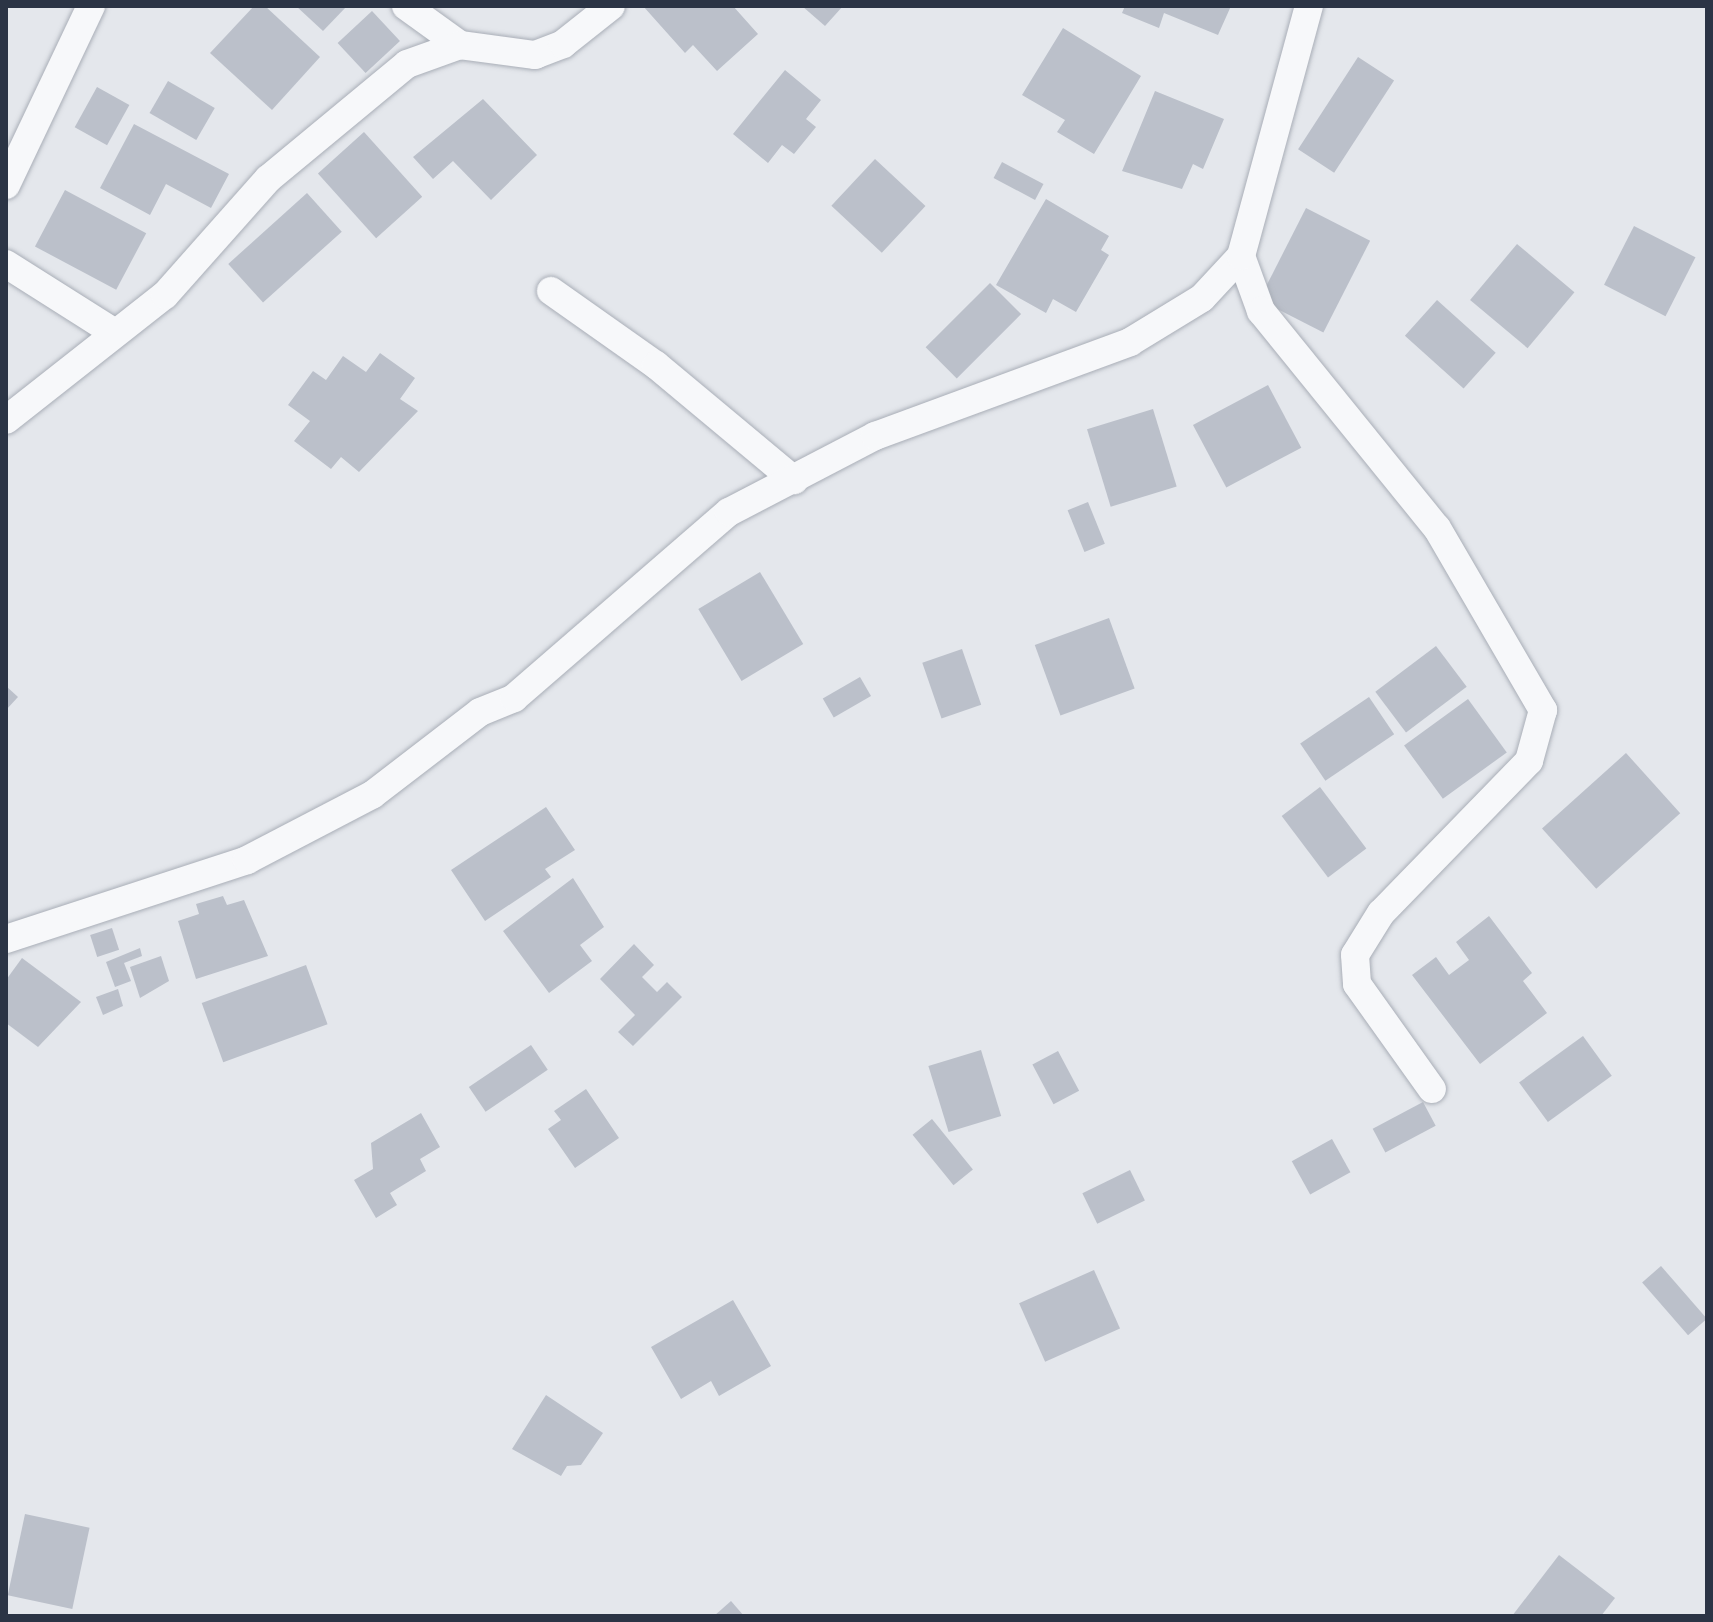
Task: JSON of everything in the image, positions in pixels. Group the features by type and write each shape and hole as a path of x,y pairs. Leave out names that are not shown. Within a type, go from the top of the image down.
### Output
{"street":[{"path":"6,185 91,6"},
{"path":"406,6 460,45"},
{"path":"6,420 112,331 175,286 268,179 407,64 460,45 535,55 563,44 611,6"},
{"path":"6,939 247,860 372,795 480,712 514,698 729,512 875,436 1130,342 1202,298 1241,256 1309,6"},
{"path":"1241,256 1261,311 1437,528 1543,710 1529,761 1381,913 1355,955 1357,984 1432,1089"},
{"path":"6,264 112,331"},
{"path":"551,291 656,365 794,480"}],"building":[{"path":"254,6 265,6 320,57 272,110 210,53"},
{"path":"296,6 347,6 323,31"},
{"path":"643,6 733,6 758,34 717,71 693,45 685,53"},
{"path":"802,6 843,6 825,26"},
{"path":"1125,6 1231,6 1218,35 1164,13 1159,28 1122,13"},
{"path":"372,11 400,41 366,73 338,43"},
{"path":"1063,28 1141,76 1094,154 1057,132 1065,120 1022,95"},
{"path":"1358,57 1394,80 1334,173 1298,149"},
{"path":"785,70 821,100 806,119 816,127 794,154 782,145 768,163 733,134"},
{"path":"168,81 215,108 196,140 150,113"},
{"path":"97,87 129,105 107,145 75,127"},
{"path":"1155,91 1224,119 1203,169 1193,164 1182,189 1122,171"},
{"path":"483,99 537,155 491,200 453,161 433,179 413,157"},
{"path":"134,124 229,174 211,208 166,184 150,215 100,188"},
{"path":"364,132 422,197 376,238 318,173"},
{"path":"875,159 925,206 882,253 831,206"},
{"path":"1002,162 1043,184 1035,200 994,178"},
{"path":"65,190 146,233 116,290 35,247"},
{"path":"307,193 342,232 263,303 228,264"},
{"path":"1046,199 1109,236 1101,250 1109,255 1076,312 1053,299 1046,313 996,285"},
{"path":"1306,208 1370,241 1323,332 1259,300"},
{"path":"1634,226 1695,257 1666,316 1604,285"},
{"path":"1517,244 1574,292 1528,348 1470,300"},
{"path":"990,283 1021,314 957,378 926,347"},
{"path":"1437,300 1496,353 1464,389 1405,336"},
{"path":"380,353 415,378 400,399 418,411 359,472 341,457 331,469 294,441 310,421 288,405 313,371 326,380 343,356 366,372"},
{"path":"1268,385 1301,448 1226,488 1193,425"},
{"path":"1153,409 1177,486 1111,507 1087,429"},
{"path":"1088,502 1105,544 1084,552 1068,510"},
{"path":"760,572 803,644 742,681 698,609"},
{"path":"1109,618 1135,688 1060,715 1035,645"},
{"path":"1436,646 1467,687 1406,732 1375,692"},
{"path":"962,649 981,705 941,718 922,663"},
{"path":"860,677 871,696 834,718 823,698"},
{"path":"6,686 18,697 6,710"},
{"path":"1369,697 1394,734 1325,781 1300,743"},
{"path":"1468,699 1507,752 1443,799 1404,745"},
{"path":"1626,753 1680,813 1596,889 1542,829"},
{"path":"1320,787 1366,848 1328,877 1282,816"},
{"path":"546,807 575,850 545,869 551,877 485,921 451,870"},
{"path":"573,878 604,927 580,945 592,961 549,993 503,931"},
{"path":"223,896 227,905 244,900 268,956 196,979 178,921 199,914 196,904"},
{"path":"1489,916 1532,973 1523,981 1547,1013 1480,1064 1412,975 1436,957 1449,975 1469,960 1456,942"},
{"path":"112,928 119,950 97,957 90,935"},
{"path":"634,944 654,965 642,977 657,992 667,982 682,997 633,1046 618,1032 635,1015 600,979"},
{"path":"140,948 142,956 124,963 131,981 115,987 106,962"},
{"path":"161,956 169,981 140,998 130,967"},
{"path":"22,958 81,1002 38,1047 6,1023 6,980"},
{"path":"306,965 328,1024 223,1062 202,1003"},
{"path":"118,989 123,1006 103,1015 96,997"},
{"path":"1583,1036 1612,1076 1548,1122 1519,1082"},
{"path":"531,1045 548,1070 486,1112 469,1087"},
{"path":"981,1050 1001,1116 949,1132 928,1066"},
{"path":"1058,1051 1079,1091 1054,1104 1032,1065"},
{"path":"586,1089 619,1138 575,1168 548,1129 561,1120 554,1111"},
{"path":"1423,1102 1436,1126 1385,1153 1373,1129"},
{"path":"421,1113 440,1147 420,1159 426,1171 390,1193 397,1205 376,1218 354,1180 373,1169 371,1143"},
{"path":"932,1119 973,1170 953,1185 913,1135"},
{"path":"1332,1139 1350,1172 1310,1195 1292,1161"},
{"path":"1130,1170 1145,1201 1097,1224 1082,1193"},
{"path":"1661,1266 1707,1319 1688,1335 1642,1282"},
{"path":"1094,1270 1120,1328 1045,1362 1019,1303"},
{"path":"733,1300 771,1366 719,1396 711,1381 681,1399 651,1347"},
{"path":"546,1395 603,1433 581,1465 567,1466 561,1476 512,1449"},
{"path":"25,1514 90,1528 72,1609 8,1595"},
{"path":"1559,1555 1615,1598 1601,1616 1512,1616"},
{"path":"731,1601 744,1616 714,1616"}]}
